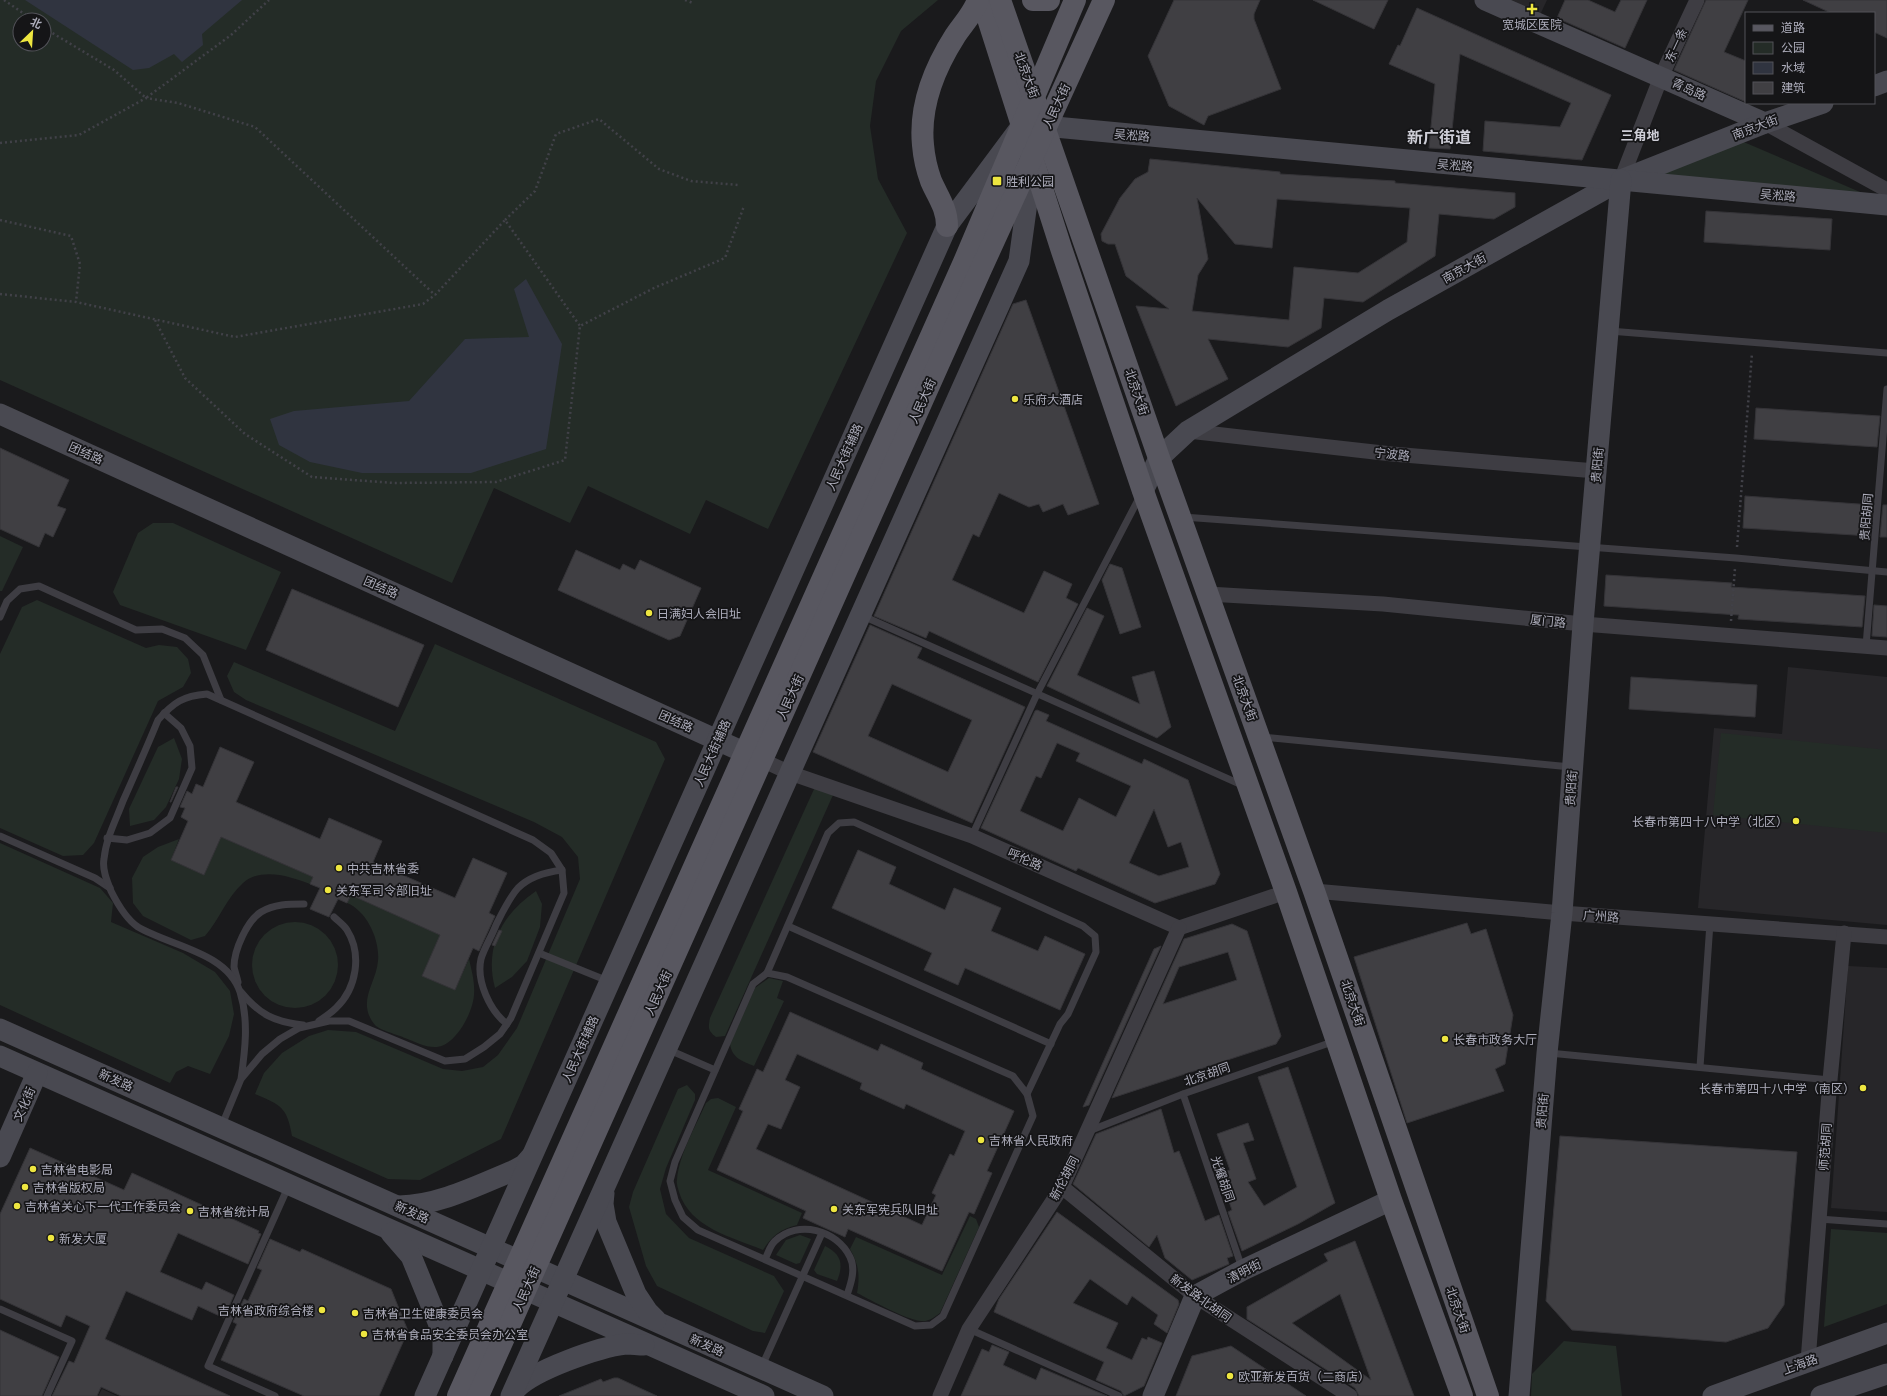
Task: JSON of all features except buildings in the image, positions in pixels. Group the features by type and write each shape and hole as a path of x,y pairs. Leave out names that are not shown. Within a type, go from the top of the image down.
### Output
{"main road":[{"path":"947,226 946,209 932,181 926,164 922,129 923,111 933,77 949,45 971,15 978,0"},
{"name":"北京大街","path":"982,0 1023,124 1061,248 1143,491 1250,788 1391,1200 1462,1396"},
{"name":"北京大街","path":"1000,0 1046,127 1180,517 1314,891 1488,1396"},
{"path":"1033,0 1049,0"},
{"name":"人民大街","path":"458,1396 517,1286 753,756 1075,0"},
{"name":"人民大街","path":"753,756 981,269 1104,0"},
{"name":"青岛路","path":"1485,0 1661,76 1765,123"},
{"path":"1875,86 1887,81"},
{"name":"南京大街","path":"1143,491 1160,458 1188,430 1388,310 1622,180 1765,123 1820,104"},
{"name":"人民大街辅路","path":"425,1396 947,226 1023,124"},
{"name":"吴淞路","path":"1023,124 1887,205"},
{"path":"512,1394 1019,261 1033,157"},
{"name":"贵阳街","path":"1519,1396 1547,1053 1562,913 1583,624 1622,180"},
{"name":"团结路","path":"0,414 753,756"},
{"name":"新发路","path":"0,1029 824,1396"},
{"name":"新发路","path":"0,1056 761,1395"},
{"name":"文化街","path":"0,1156 38,1073"},
{"path":"397,1206 414,1206 438,1200 515,1170 524,1165 532,1155"},
{"path":"605,1186 603,1204 606,1222 636,1294 648,1312 661,1324"},
{"name":"清明街","path":"1195,1296 1243,1270 1391,1200"},
{"path":"387,1228 400,1241 411,1256 438,1322 443,1339 443,1357"},
{"name":"人民大街","path":"478,1396 517,1286"},
{"path":"1153,1396 1195,1296"},
{"name":"上海路","path":"1713,1396 1887,1333"},
{"path":"512,1394 523,1381 537,1373 602,1349 626,1344 651,1345"},
{"path":"1821,1396 1887,1374"}],"street":[{"name":"东一条","path":"1622,180 1661,76 1697,0"},
{"name":"青岛路","path":"1765,123 1887,190"},
{"name":"宁波路","path":"1188,430 1392,454 1596,471"},
{"name":"厦门路","path":"1208,594 1383,604 1583,624 1887,648"},
{"name":"呼伦路","path":"753,756 790,773 972,836 1179,928"},
{"name":"广州路","path":"1314,891 1562,913 1887,937"},
{"path":"1179,928 1286,892"},
{"name":"新伦胡同","path":"940,1396 969,1329 1062,1187 1179,928"},
{"name":"师范胡同","path":"1808,1362 1830,1080 1844,933"},
{"name":"新发路北胡同","path":"1062,1187 1195,1296 1350,1396"}],"lane":[{"path":"1609,331 1887,353"},
{"name":"贵阳胡同","path":"1866,646 1887,389"},
{"path":"972,836 1037,694 1143,491"},
{"path":"1180,517 1736,558 1887,572"},
{"path":"0,617 2,606 20,589 39,586 136,630 162,629 185,638 203,655 221,700"},
{"path":"861,615 1250,788"},
{"path":"221,1127 242,1079 262,1054 280,1039 299,1028 308,1026 329,1021 349,1021 445,1061 465,1059 484,1048 500,1034 507,1024 564,893 562,870 551,853 532,840 207,694 189,696 171,706 158,720 108,838 103,860 106,879 125,914 138,926 218,962 231,974 240,991 254,1008 270,1017 288,1024 308,1026"},
{"path":"108,838 127,840 150,833 170,818 192,768 190,746 181,728 164,713"},
{"path":"1259,737 1573,768"},
{"path":"767,973 787,977 1013,1076 1027,1094 1033,1116 943,1316 931,1325 915,1326 698,1230 683,1217 675,1200 670,1181 675,1162 753,984 767,973 828,833 839,823 854,822 1083,926 1095,936 1096,952 1068,1014 1060,1024 1027,1094"},
{"path":"0,836 95,878 111,889"},
{"path":"507,1024 499,1017 487,1001 482,976 481,959 502,912 518,888 542,873 562,870"},
{"path":"242,1079 246,1044 245,1016 234,967 238,948 246,928 261,912 283,904 304,904"},
{"path":"316,1024 337,1008 350,989 356,968 354,944 347,929 334,917"},
{"path":"1700,1067 1710,924"},
{"path":"788,926 1051,1044"},
{"path":"539,953 610,982"},
{"name":"北京胡同","path":"1087,1132 1183,1094 1336,1040"},
{"path":"666,1049 715,1070"},
{"path":"1547,1053 1830,1080"},
{"name":"光耀胡同","path":"1183,1094 1243,1270"},
{"path":"275,1396 208,1366 289,1184"},
{"path":"1819,1219 1887,1224"},
{"path":"765,1260 774,1241 790,1232 811,1228 836,1239 850,1258 853,1276 847,1295"},
{"path":"761,1368 822,1233"},
{"path":"0,1309 72,1341 47,1396"},
{"path":"969,1329 1119,1396"}],"path":[{"path":"4,0 21,12"},
{"path":"0,143 79,135 146,98 231,35 269,0"},
{"path":"685,0 692,3"},
{"path":"52,33 114,70 146,98 178,103 255,127 435,295"},
{"path":"0,294 76,302 235,337 423,304 435,295 505,220 535,191 556,134 599,119 659,169 690,181 738,185"},
{"path":"580,326 654,288 725,258 744,206"},
{"path":"0,220 71,236 80,264 76,302"},
{"path":"155,320 185,378 245,434 312,478 394,483 496,482 565,460 580,326 505,220"},
{"path":"1730,635 1753,342"}],"shaded area":[{"name":"宽城区医院","path":"1502,0 1547,0 1539,17"},
{"name":"长春市第四十八中学（北区）","path":"1788,667 1887,677 1887,925 1698,908 1714,728 1782,734"},
{"name":"长春市第四十八中学（南区）","path":"1848,966 1887,968 1887,1212 1831,1208"},
{"path":"102,1389 117,1396 98,1396"}],"green space":[{"path":"0,0 938,0 901,31 876,81 870,126 878,179 907,233 768,529 706,500 690,534 588,486 570,523 494,488 452,583 0,380"},
{"path":"1739,140 1867,195 1632,180"},
{"path":"153,523 173,523 281,572 246,650 120,605 113,592 138,533"},
{"path":"0,536 23,547 2,591 0,591"},
{"path":"37,600 146,648 159,645 177,647 188,659 191,673 183,687 158,701 94,843 83,855 63,856 0,828 0,654 22,607"},
{"path":"435,644 656,742 665,759 501,1139 420,1180 388,1179 292,1136 288,1119 281,1108 277,1104 255,1094 264,1073 282,1053 309,1036 328,1030 356,1032 443,1069 462,1071 483,1067 498,1055 517,1028 580,879 578,857 562,837 534,822 246,700 234,692 227,676 234,662 395,731"},
{"path":"1721,733 1887,750 1887,833 1713,815"},
{"path":"174,738 182,759 179,779 166,807 154,820 130,826 129,809 158,747"},
{"path":"815,787 833,795 725,1036 716,1037 709,1029 710,1018"},
{"path":"221,837 313,877 310,884 294,878 276,874 258,875 250,878 232,895 215,923 205,936 191,940 143,916 133,903 132,878 143,857 158,847 179,839 171,860 204,875"},
{"path":"0,843 100,888 113,903 111,922 183,953 215,972 230,991 234,1014 229,1036 210,1074 188,1066 176,1072 170,1083 0,1005"},
{"path":"536,891 542,904 540,927 527,961 512,977 495,988 492,973 492,959 494,945 499,933 505,921 514,910"},
{"path":"351,895 440,935 422,976 455,990 469,959 474,986 473,1002 462,1027 451,1040 444,1045 429,1047 381,1029 375,1025 370,1017 367,1009 367,1001 377,969 377,944 371,927 361,912 347,903"},
{"path":"287,922 303,922 312,925 326,934 335,948 338,957 338,973 335,982 326,996 312,1005 303,1008 287,1008 271,1001 264,996 259,989 252,973 252,957 259,941 264,934 271,929"},
{"path":"769,978 783,981 777,998 784,1001 754,1066 735,1056 730,1044 755,988"},
{"path":"687,1085 695,1094 695,1100 666,1168 660,1189 666,1214 689,1238 774,1276 784,1291 765,1333 753,1331 657,1286 646,1266 629,1207 633,1192 678,1089"},
{"path":"718,1098 736,1107 708,1170 802,1213 797,1225 781,1231 763,1250 714,1230 702,1223 684,1204 679,1192 677,1183 678,1170 688,1140 706,1103 711,1099"},
{"path":"970,1216 976,1219 979,1227 940,1313 936,1316 926,1321 914,1320 857,1293 858,1271 850,1249 856,1237 942,1275"},
{"path":"1831,1229 1887,1233 1887,1304 1824,1327"},
{"path":"800,1235 811,1239 800,1263 796,1264 776,1255 786,1240"},
{"path":"825,1246 835,1252 840,1260 840,1269 837,1281 817,1274 814,1270"},
{"path":"1564,1341 1616,1346 1622,1396 1531,1396 1532,1374"}],"water":[{"path":"25,0 242,0 202,34 203,45 182,62 174,54 149,68 133,70 52,18 52,12 44,12"},
{"path":"526,279 562,344 546,449 471,473 362,473 310,462 279,445 270,419 294,411 409,401 465,339 529,337 514,289"}],"place":[{"name":"宽城区医院","path":"1532,9"},
{"name":"胜利公园","path":"997,181"},
{"name":"乐府大酒店","path":"1015,399"},
{"name":"日满妇人会旧址","path":"649,613"},
{"name":"长春市第四十八中学（北区）","path":"1796,821"},
{"name":"中共吉林省委","path":"339,868"},
{"name":"关东军司令部旧址","path":"328,890"},
{"name":"长春市政务大厅","path":"1445,1039"},
{"name":"长春市第四十八中学（南区）","path":"1863,1088"},
{"name":"吉林省人民政府","path":"981,1140"},
{"name":"吉林省电影局","path":"33,1169"},
{"name":"吉林省版权局","path":"25,1187"},
{"name":"吉林省关心下一代工作委员会","path":"17,1206"},
{"name":"关东军宪兵队旧址","path":"834,1209"},
{"name":"吉林省统计局","path":"190,1211"},
{"name":"新发大厦","path":"51,1238"},
{"name":"吉林省政府综合楼","path":"322,1310"},
{"name":"吉林省卫生健康委员会","path":"355,1313"},
{"name":"吉林省食品安全委员会办公室","path":"364,1334"},
{"name":"欧亚新发百货（二商店）","path":"1230,1376"}],"district":[{"name":"三角地","path":"1640,135"},
{"name":"新广街道","path":"1439,137"}]}
